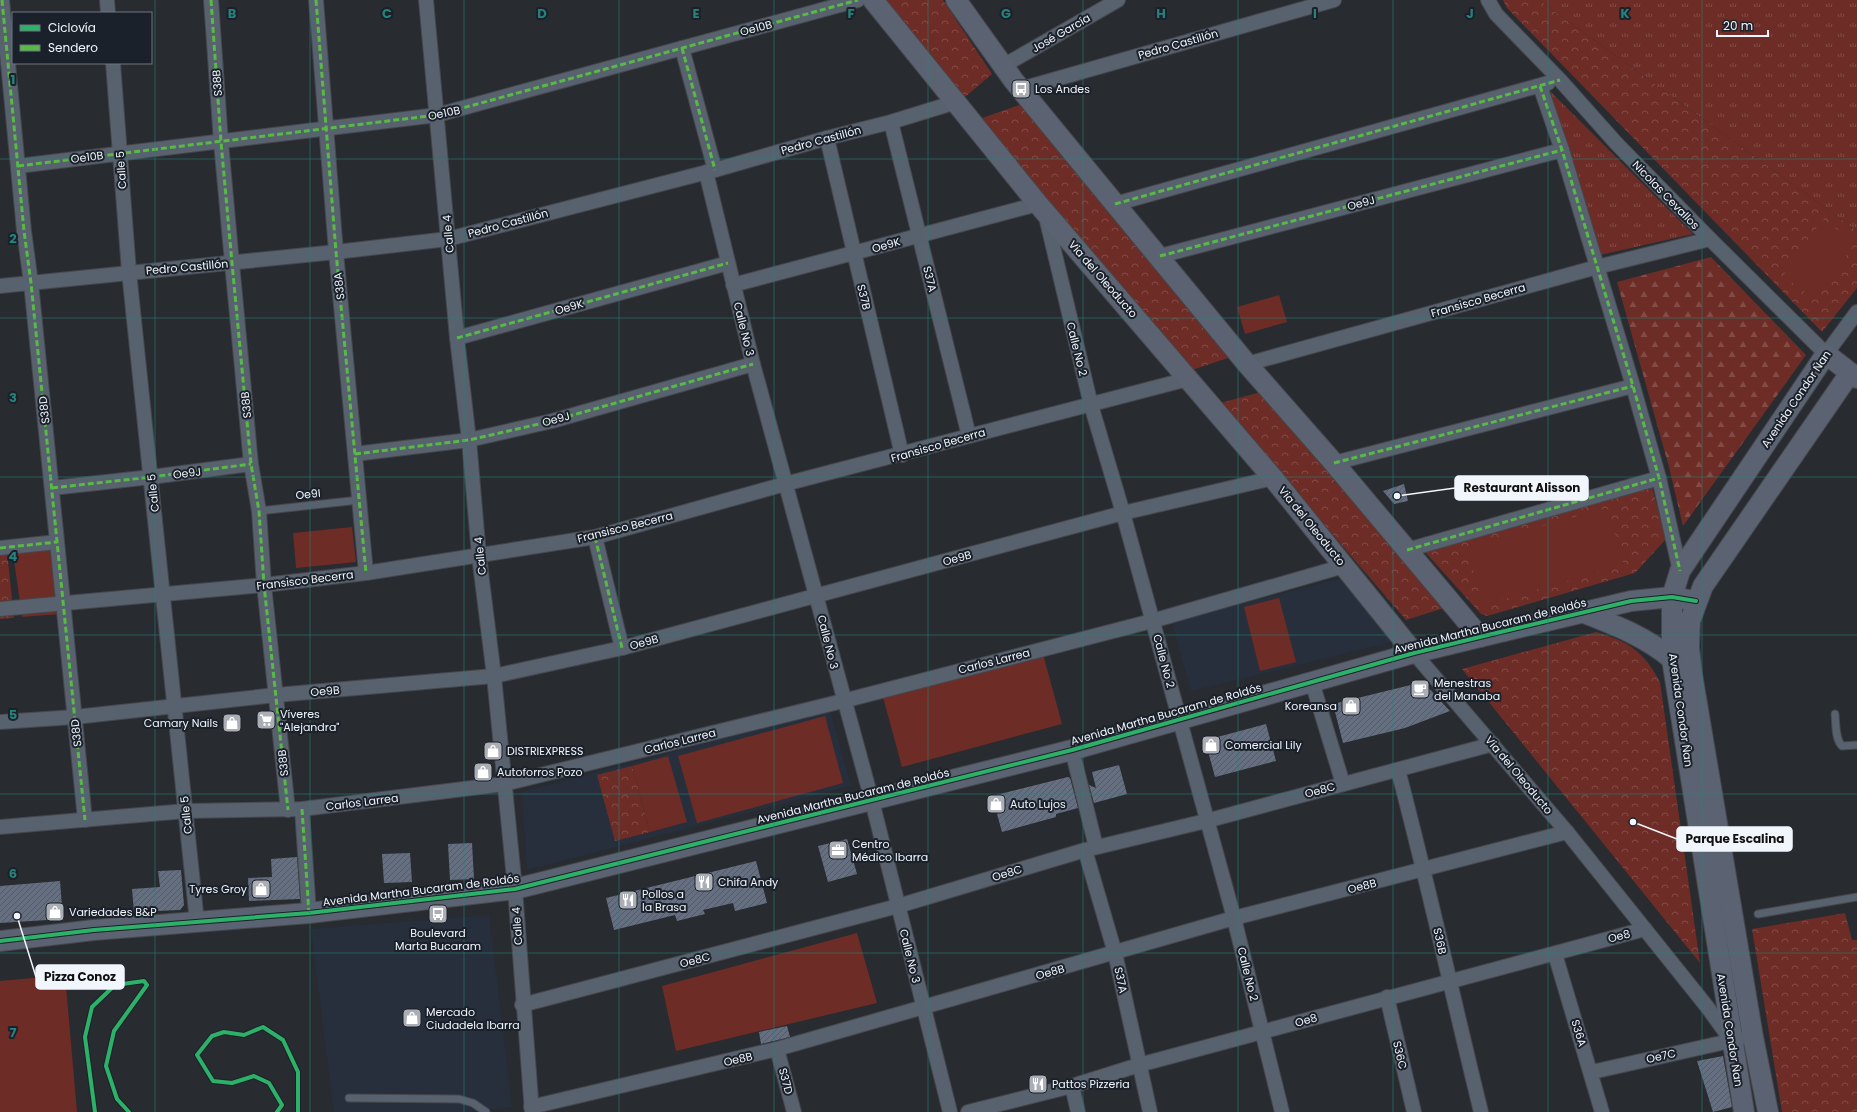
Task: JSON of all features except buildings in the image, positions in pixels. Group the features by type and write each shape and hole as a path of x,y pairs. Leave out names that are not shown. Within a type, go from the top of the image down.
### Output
{"street":[{"name":"S38D","path":"2,0 24,231 31,283 86,820"},
{"path":"107,0 108,12"},
{"name":"S38B","path":"211,0 220,142 251,464 258,511 264,585 276,695 295,809 308,913"},
{"name":"S38A","path":"316,0 325,130 366,573"},
{"name":"Calle 4","path":"426,0 457,338 469,440 479,556 494,676 515,889 522,1005 531,1110"},
{"name":"Oe10B","path":"18,166 437,116 858,0"},
{"name":"Via del Oleoducto","path":"873,0 1041,207 1273,478 1414,653 1568,832 1708,1008 1731,1040"},
{"path":"956,0 1003,66 1115,204 1160,256 1247,364 1334,463 1480,637"},
{"name":"José García","path":"1003,66 1118,0"},
{"name":"Pedro Castillón","path":"1021,89 1334,0"},
{"name":"Nicolas Cevallos","path":"1488,0 1496,14 1560,80 1616,143 1710,239 1826,354 1855,372"},
{"name":"Calle No 3","path":"682,48 711,171 728,263 753,364 816,595 843,701 872,801 922,1007 950,1112"},
{"name":"Calle 5","path":"112,64 129,272 197,922"},
{"path":"1115,204 1560,80"},
{"path":"1540,86 1562,150 1633,386 1659,478 1680,571"},
{"name":"Pedro Castillón","path":"0,286 129,272 232,263 448,239 711,171 827,138 891,122 956,102"},
{"name":"S37A","path":"891,122 969,436"},
{"name":"S37B","path":"827,138 853,254 902,455"},
{"name":"Oe9J","path":"1160,256 1562,150"},
{"name":"Oe9K","path":"733,284 853,254 919,235 1041,207"},
{"name":"Calle No 2","path":"1041,207 1090,405 1123,513 1206,821 1234,918 1282,1112"},
{"name":"Fransisco Becerra","path":"1247,364 1598,267 1710,239"},
{"name":"Oe9K","path":"457,338 728,263"},
{"name":"Avenida Condor Ñan","path":"1742,1112 1672,659 1672,597 1680,571 1826,354 1857,312"},
{"name":"Oe9J","path":"355,454 469,440 552,420 753,364"},
{"name":"Avenida Condor Ñan","path":"1768,1112 1753,1037 1692,674 1690,621 1696,601 1703,586 1855,372"},
{"name":"Fransisco Becerra","path":"0,609 264,585 366,573 595,537 785,484 902,455 1188,379"},
{"path":"1334,463 1633,386"},
{"name":"Oe9J","path":"52,488 151,478 251,464"},
{"name":"Oe9B","path":"0,722 75,717 276,695 494,676 622,648 1123,513 1273,478"},
{"path":"1407,550 1659,478"},
{"path":"595,537 622,648"},
{"path":"0,548 57,542"},
{"name":"Carlos Larrea","path":"0,827 186,811 295,809 504,784 843,701 1152,621 1344,566"},
{"name":"Avenida Martha Bucaram de Roldós","path":"0,941 94,930 308,913 515,889 1072,750 1180,721 1414,653 1631,602 1672,597 1696,601"},
{"path":"1584,613 1625,629 1659,648 1672,659"},
{"path":"1312,682 1343,784"},
{"name":"Oe8C","path":"522,1005 898,906 1091,848 1206,821 1493,744"},
{"name":"S37A","path":"1072,750 1091,848 1150,1112"},
{"name":"S36B","path":"1398,770 1425,870 1449,983 1481,1112"},
{"name":"Oe8B","path":"531,1110 777,1049 1234,918 1568,832"},
{"name":"Oe8","path":"968,1112 1072,1086 1139,1065 1262,1033 1387,997 1449,983 1645,929"},
{"name":"S36A","path":"1555,954 1592,1072 1602,1112"},
{"name":"S36C","path":"1387,997 1414,1112"},
{"path":"1731,1040 1753,1037"},
{"name":"Oe7C","path":"1592,1072 1731,1040"},
{"name":"S37D","path":"777,1049 794,1112"},
{"path":"1072,1086 1078,1112"}],"lane":[{"name":"Oe9I","path":"258,511 359,500"},
{"path":"1835,714 1837,739 1840,745 1857,744"},
{"path":"1758,914 1857,897"},
{"path":"349,1098 459,1099 472,1103 486,1112"}],"shaded area":[{"path":"1341,578 1393,642 1191,691 1172,622"},
{"path":"830,710 851,786 527,870 522,792"},
{"name":"Mercado Ciudadela Ibarra","path":"489,915 512,1107 467,1112 334,1112 311,929"}],"green space":[{"path":"884,0 943,0 992,74 965,97"},
{"path":"1503,0 1539,0 1857,231 1857,288 1822,332 1507,8"},
{"path":"1539,0 1857,0 1857,231"},
{"path":"1549,90 1693,234 1600,255"},
{"path":"1022,104 1228,358 1192,370 979,119"},
{"path":"1823,219 1855,243 1816,300 1783,276"},
{"path":"1711,257 1806,355 1683,526 1669,467 1617,282"},
{"path":"1279,295 1287,322 1245,334 1237,307"},
{"path":"1261,392 1444,608 1406,620 1220,403"},
{"path":"1652,487 1666,539 1635,573 1487,616 1481,614 1425,552"},
{"path":"1607,508 1624,565 1483,605 1467,547"},
{"path":"352,527 356,562 296,568 293,533"},
{"path":"54,548 61,614 22,617 13,553"},
{"path":"7,551 14,618 0,619 0,552"},
{"path":"1279,598 1296,662 1260,671 1244,607"},
{"path":"1596,632 1627,644 1634,649 1648,663 1660,682 1700,963 1462,669"},
{"path":"1043,654 1062,724 902,767 883,697"},
{"path":"825,716 843,783 697,823 678,756"},
{"path":"668,756 687,822 650,832 632,766"},
{"path":"632,766 650,832 615,841 597,775"},
{"path":"1845,913 1852,940 1857,940 1857,1112 1782,1112 1752,929"},
{"path":"857,933 877,1003 676,1051 662,986"},
{"path":"65,975 77,1112 0,1112 0,981"}],"marked path":[{"path":"2,0 24,231 31,283 85,820"},
{"path":"211,0 221,142 251,464 259,511 264,585 288,810"},
{"path":"316,0 336,252 366,573"},
{"path":"18,166 437,115 858,0"},
{"path":"682,48 715,170"},
{"path":"1115,204 1560,80"},
{"path":"1540,86 1562,150 1633,386 1659,478 1680,571"},
{"path":"1160,256 1562,150"},
{"path":"457,338 728,263"},
{"path":"355,454 469,440 552,421 753,364"},
{"path":"1334,463 1633,386"},
{"path":"52,488 251,464"},
{"path":"1407,550 1659,478"},
{"path":"595,537 622,648"},
{"path":"0,548 57,542"},
{"path":"302,809 309,913"}],"cycle path":[{"path":"0,941 94,930 309,913 515,889 1072,750 1414,653 1631,601 1672,597 1696,601"},
{"path":"95,1112 85,1037 92,1007 115,985 144,981 147,985 114,1031 106,1066 117,1099 129,1112"},
{"path":"277,1112 282,1105 269,1083 254,1076 232,1083 213,1081 197,1055 212,1036 224,1032 244,1035 263,1027 283,1040 298,1072 298,1112"}],"place":[{"name":"Los Andes","path":"1021,89"},
{"name":"Restaurant Alisson","path":"1397,496"},
{"name":"Menestras del Manaba","path":"1420,689"},
{"name":"Koreansa","path":"1351,706"},
{"name":"Víveres \"Alejandra\"","path":"266,720"},
{"name":"Camary Nails","path":"232,723"},
{"name":"Comercial Lily","path":"1211,745"},
{"name":"DISTRIEXPRESS","path":"493,751"},
{"name":"Autoforros Pozo","path":"483,772"},
{"name":"Auto Lujos","path":"996,804"},
{"name":"Parque Escalina","path":"1633,822"},
{"name":"Centro Médico Ibarra","path":"838,850"},
{"name":"Chifa Andy","path":"704,882"},
{"name":"Tyres Groy","path":"261,889"},
{"name":"Pollos a la Brasa","path":"628,900"},
{"name":"Variedades B&P","path":"55,912"},
{"name":"Boulevard Marta Bucaram","path":"438,914"},
{"name":"Pizza Conoz","path":"17,916"},
{"name":"Mercado Ciudadela Ibarra","path":"412,1018"},
{"name":"Pattos Pizzeria","path":"1038,1084"}]}
